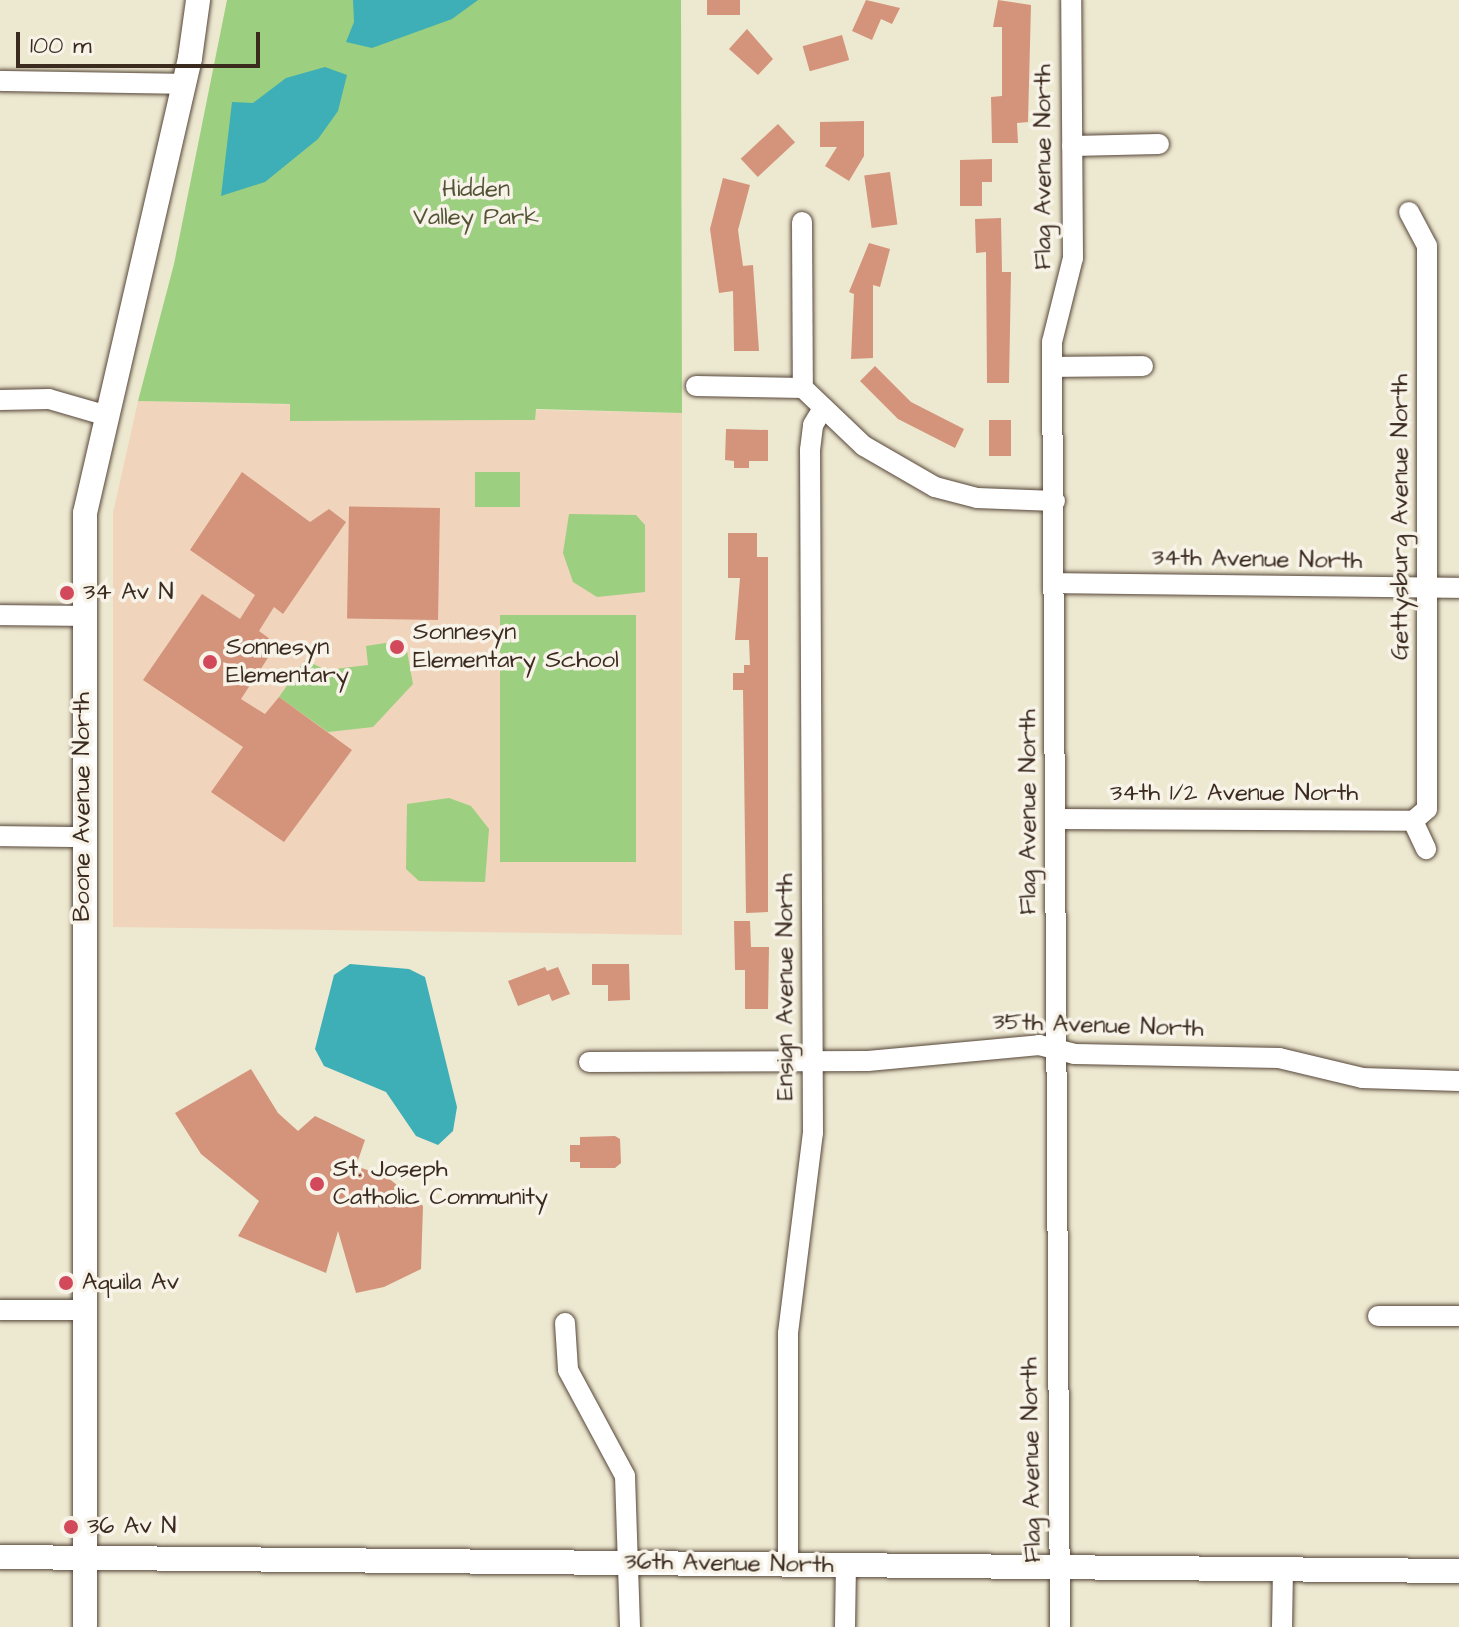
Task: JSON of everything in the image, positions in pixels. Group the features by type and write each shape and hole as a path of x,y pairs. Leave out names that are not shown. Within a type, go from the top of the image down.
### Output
{"street":[{"name":"Boone Avenue North","path":"85,1627 82,616 85,513 104,415 183,84 198,0"},
{"name":"Flag Avenue North","path":"1060,1627 1052,342 1073,258 1071,0"},
{"path":"0,81 183,84"},
{"path":"1072,146 1159,144"},
{"name":"Gettysburg Avenue North","path":"1409,212 1427,246 1427,809 1413,821"},
{"path":"802,222 803,388 822,410 864,446 935,487 977,498 1055,501"},
{"path":"1052,367 1143,366"},
{"path":"696,386 803,388"},
{"path":"0,400 49,399 104,415"},
{"name":"Ensign Avenue North","path":"788,1565 788,1333 808,1190 811,1060 810,450 813,425 822,410"},
{"name":"34th Avenue North","path":"1055,583 1459,588"},
{"path":"0,615 82,616"},
{"name":"34th 1/2 Avenue North","path":"1055,819 1413,821"},
{"path":"1413,821 1426,849"},
{"path":"0,836 83,837"},
{"name":"35th Avenue North","path":"589,1062 868,1061 1039,1045 1055,1051 1245,1055 1279,1058 1362,1078 1459,1081"},
{"path":"0,1310 85,1310"},
{"path":"1378,1316 1459,1316"},
{"path":"565,1323 568,1370 625,1476 631,1563 630,1627"},
{"name":"36th Avenue North","path":"0,1557 1459,1571"},
{"path":"845,1627 846,1565"},
{"path":"1282,1627 1283,1570"}],"shaded area":[{"name":"Sonnesyn Elementary School","path":"138,401 682,413 682,935 113,927 113,513"}],"green space":[{"name":"Hidden Valley Park","path":"227,0 681,0 682,413 536,409 535,420 290,421 290,404 138,401 174,264"},
{"path":"475,472 520,472 520,507 475,507"},
{"path":"569,514 636,515 645,525 645,592 597,597 573,582 563,553"},
{"path":"500,615 636,615 636,862 500,862"},
{"path":"405,640 413,684 373,727 328,732 279,697 305,660 326,670 368,665 366,646"},
{"path":"449,798 471,806 489,829 485,882 419,881 406,869 407,804"}],"water":[{"path":"353,0 478,0 452,19 372,48 346,42 354,22"},
{"path":"325,67 347,75 338,111 318,139 265,182 221,196 232,102 253,103 286,78"},
{"path":"350,964 409,969 425,977 457,1107 453,1131 438,1145 416,1136 386,1092 324,1066 315,1049 334,975"}],"building":[{"path":"707,0 740,0 740,15 707,15"},
{"path":"866,0 900,8 892,24 881,19 872,40 852,31"},
{"path":"998,0 1031,5 1028,122 1017,123 1018,143 992,143 991,97 1002,96 1002,27 993,27"},
{"path":"747,29 773,59 758,75 729,49"},
{"path":"842,35 849,60 810,71 803,46"},
{"path":"864,121 864,156 849,181 825,166 837,147 820,147 820,122"},
{"path":"778,124 795,142 758,177 741,159"},
{"path":"992,159 992,182 982,182 982,206 960,206 960,160"},
{"path":"890,172 897,224 872,228 864,176"},
{"path":"723,178 750,185 738,230 743,266 753,265 759,351 734,351 733,291 719,293 710,229"},
{"path":"1001,218 1002,272 1011,272 1009,383 987,383 986,252 976,253 975,219"},
{"path":"869,243 890,249 880,287 873,285 873,358 851,359 854,294 849,292"},
{"path":"875,366 911,402 964,429 955,448 898,419 860,381"},
{"path":"989,420 1011,420 1011,456 989,456"},
{"path":"726,429 768,430 768,461 749,461 749,468 734,468 734,461 725,460"},
{"name":"Sonnesyn Elementary","path":"242,472 310,522 329,509 346,522 283,614 274,607 259,631 277,644 241,699 265,714 279,697 352,750 284,842 211,792 243,747 143,680 202,594 240,619 255,595 190,550"},
{"path":"349,506 440,508 438,620 347,618"},
{"path":"728,533 757,533 757,557 768,557 768,912 746,913 743,690 733,690 733,673 744,673 744,665 750,665 749,640 735,640 740,578 728,578"},
{"path":"734,921 750,921 751,947 769,947 768,1009 745,1009 745,970 735,970"},
{"path":"592,964 629,964 630,1000 608,1001 608,985 592,985"},
{"path":"545,967 547,971 558,967 570,994 552,1001 549,994 518,1006 508,981"},
{"name":"St. Joseph Catholic Community","path":"251,1069 278,1113 298,1131 315,1116 365,1140 356,1166 387,1177 423,1206 421,1269 384,1287 356,1293 338,1231 326,1273 238,1236 259,1201 201,1154 175,1113"},
{"path":"615,1136 620,1139 621,1163 615,1168 580,1168 580,1162 570,1162 570,1145 580,1145 580,1137"}],"place":[{"name":"34 Av N","path":"67,593"},
{"name":"Sonnesyn Elementary School","path":"397,647"},
{"name":"Sonnesyn Elementary","path":"210,662"},
{"name":"St. Joseph Catholic Community","path":"317,1184"},
{"name":"Aquila Av","path":"66,1283"},
{"name":"36 Av N","path":"71,1527"}]}
